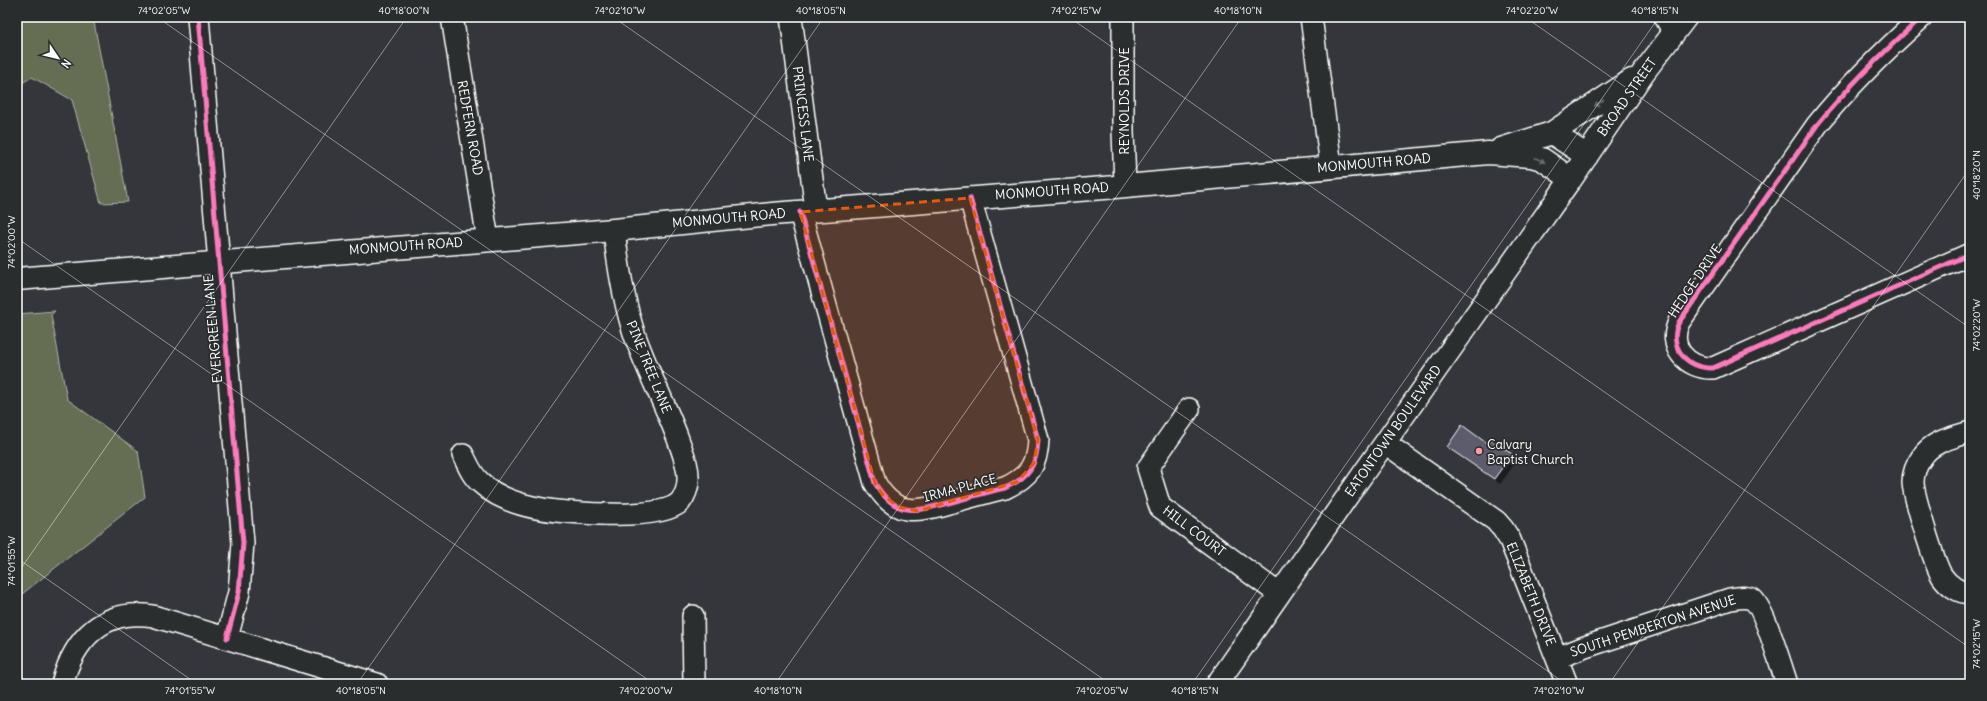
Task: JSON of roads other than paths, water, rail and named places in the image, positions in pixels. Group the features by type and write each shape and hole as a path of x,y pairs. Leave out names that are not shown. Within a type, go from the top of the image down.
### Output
{"main road":[{"name":"BROAD STREET","path":"1571,180 1643,73 1675,22"},
{"name":"MONMOUTH ROAD","path":"1488,153 1552,133 1643,73"},
{"path":"1552,133 1587,156"},
{"name":"MONMOUTH ROAD","path":"17,279 614,230 808,211 1488,153 1531,156 1542,159 1571,180"}],"street":[{"name":"EVERGREEN LANE","path":"198,17 243,543 239,592 227,638"},
{"name":"REDFERN ROAD","path":"452,17 488,240"},
{"name":"PRINCESS LANE","path":"791,17 808,211"},
{"name":"REYNOLDS DRIVE","path":"1123,17 1123,132 1125,185"},
{"path":"1311,17 1332,166"},
{"name":"HEDGE DRIVE","path":"1922,17 1878,56 1817,125 1679,322 1675,334 1676,344 1684,359 1692,365 1703,369 1713,368 1970,254"},
{"name":"EATONTOWN BOULEVARD","path":"1217,684 1278,594 1571,180"},
{"name":"IRMA PLACE","path":"808,211 875,483 887,500 898,507 918,511 1006,488 1017,482 1029,472 1037,453 1038,440 970,198"},
{"name":"PINE TREE LANE","path":"463,455 472,472 489,490 524,504 555,511 584,514 654,513 667,510 680,502 687,489 689,479 684,456 668,412 634,335 621,282 614,230"},
{"name":"HILL COURT","path":"1189,409 1148,468 1160,507 1278,594"},
{"path":"1970,432 1939,442 1928,450 1917,465 1913,482 1937,566 1946,581 1956,589 1970,593"},
{"name":"ELIZABETH DRIVE","path":"1385,443 1496,521 1503,529 1510,540 1567,684"},
{"name":"SOUTH PEMBERTON AVENUE","path":"1557,658 1585,647 1730,599 1746,597 1756,603 1762,615 1787,684"},
{"path":"62,684 76,648 88,634 102,623 125,615 153,616 377,684"},
{"path":"693,616 694,684"}],"place":[{"name":"Calvary Baptist Church","path":"1479,451"}]}
